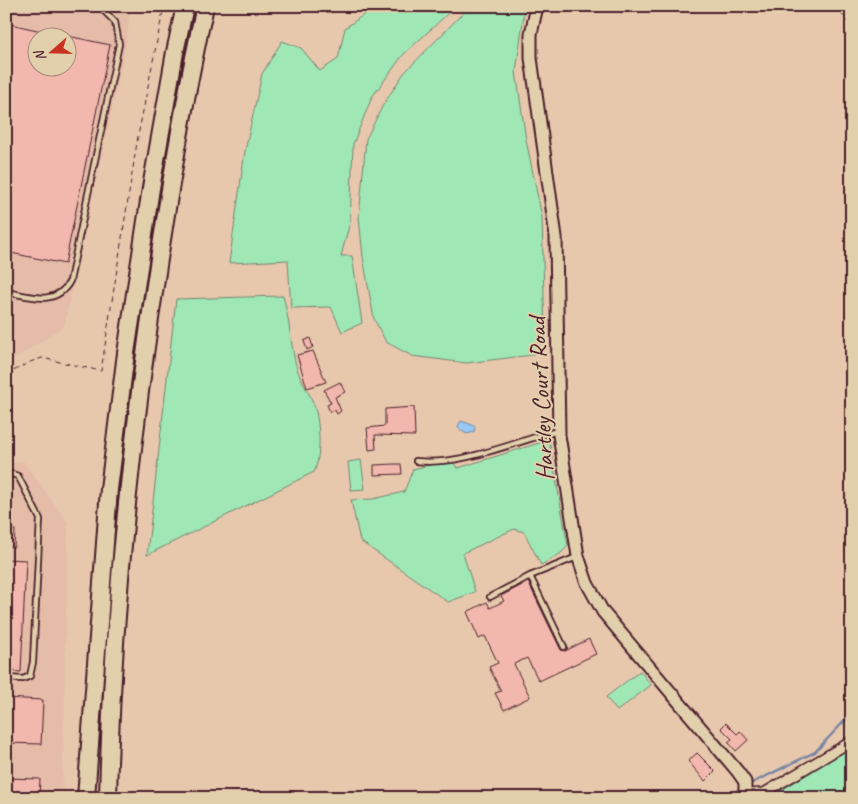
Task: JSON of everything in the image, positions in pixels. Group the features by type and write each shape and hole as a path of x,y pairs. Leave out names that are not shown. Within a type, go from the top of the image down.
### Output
{"highway":[{"path":"86,798 108,498 126,353 153,178 185,6"},
{"path":"108,798 115,655 127,495 144,355 174,164 205,6"}],"street":[{"name":"Hartley Court Road","path":"537,6 531,34 531,58 555,230 559,430 578,556 587,583 603,612 746,791"},
{"path":"746,791 764,793 852,741"}],"lane":[{"path":"6,292 53,298 65,290 70,281 118,44 115,22 100,6"},
{"path":"416,461 432,462 488,451 559,430"},
{"path":"6,477 12,474 18,476 40,519 33,662 30,676 23,680 6,678"},
{"path":"490,597 530,576 578,556"},
{"path":"530,576 564,647"}],"path":[{"path":"6,375 30,362 42,358 101,371 138,136 164,6"},
{"path":"835,6 852,27"}],"shaded area":[{"path":"6,6 131,6 125,49 64,326 6,365"},
{"path":"23,461 68,523 62,798 6,798 6,465"}],"green space":[{"path":"376,6 456,6 403,55 372,97 353,144 350,222 341,256 352,256 362,323 342,332 331,307 291,308 288,260 229,263 245,151 262,74 282,41 301,48 320,71 338,59 345,28"},
{"path":"470,6 525,6 516,72 526,140 542,217 545,339 532,355 466,363 412,356 386,342 374,319 363,257 359,217 366,139 383,105 404,73"},
{"path":"283,296 296,366 315,407 317,416 319,447 317,465 314,472 147,555 176,299"},
{"path":"549,440 568,546 560,554 541,565 524,532 514,529 463,553 475,592 448,602 360,541 351,500 373,499 404,492 413,469 450,460 458,468"},
{"path":"361,460 365,489 351,490 348,462"},
{"path":"640,671 651,685 617,711 606,697"},
{"path":"852,747 852,798 781,798 780,791"}],"water":[{"path":"461,421 475,426 474,432 467,434 460,430 458,426"}],"building":[{"path":"6,23 28,28 28,78 78,78 78,38 110,45 65,264 6,252"},
{"path":"310,338 313,347 307,350 304,341"},
{"path":"313,351 326,382 307,388 297,355"},
{"path":"340,382 345,392 335,397 341,411 337,414 335,410 330,412 327,405 331,403 324,390"},
{"path":"414,407 415,436 375,435 376,449 369,450 367,428 385,426 385,409"},
{"path":"401,464 402,474 374,475 374,465"},
{"path":"6,530 15,530 14,547 6,547"},
{"path":"6,559 26,560 21,672 6,671"},
{"path":"528,582 561,650 565,651 589,639 596,654 539,681 527,658 514,664 530,697 504,710 495,693 501,691 489,667 498,663 485,636 479,639 467,612 487,602 490,608 504,601 501,596"},
{"path":"6,698 43,700 41,744 6,743"},
{"path":"726,723 737,734 740,731 748,740 736,751 728,742 732,739 721,728"},
{"path":"697,753 715,771 705,781 688,761"},
{"path":"6,778 40,779 39,798 6,798"}],"waterway":[{"path":"748,785 815,752 852,713"},
{"path":"724,798 741,788"}]}
